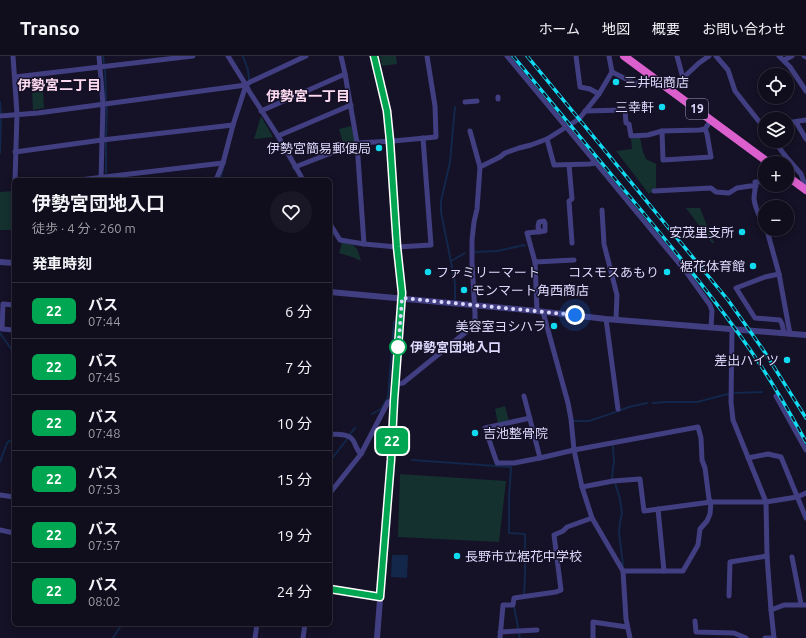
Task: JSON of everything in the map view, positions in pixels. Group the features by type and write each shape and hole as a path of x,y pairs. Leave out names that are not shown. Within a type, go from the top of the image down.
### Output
{"highway":[{"name":"19","path":"624,56 760,156"},
{"path":"794,181 806,189"}],"street":[{"path":"13,56 17,114 15,178"},
{"path":"100,56 103,104 101,178"},
{"path":"15,77 193,56"},
{"path":"228,56 249,92 278,136 302,178"},
{"path":"0,116 38,113 246,85 306,56"},
{"path":"340,56 345,74 357,143 364,244"},
{"path":"374,56 387,111 397,247 402,293 377,638"},
{"path":"296,167 357,143 436,137 435,106 427,56"},
{"path":"507,56 687,273 710,305 712,311 711,327"},
{"path":"576,56 580,87 590,89 599,94"},
{"path":"480,167 500,157 505,152 547,140 579,119 599,94 612,72 609,56"},
{"path":"677,56 683,78"},
{"path":"612,72 634,83 663,85 680,82 699,63 709,56"},
{"path":"716,56 728,70 735,91 758,120"},
{"path":"779,56 784,60 806,91"},
{"path":"784,60 792,56"},
{"path":"261,111 345,74"},
{"path":"217,178 246,85"},
{"path":"465,102 477,101"},
{"path":"278,136 351,105"},
{"path":"585,111 625,110 626,123 630,124 632,136 648,135 662,131 705,129 711,120"},
{"path":"806,120 796,122 806,139"},
{"path":"15,152 102,140 233,125"},
{"path":"662,131 663,160 711,156 705,129"},
{"path":"395,384 403,383 471,328 475,320 472,240 477,209 480,167 470,131"},
{"path":"332,227 340,240 397,247 431,245 423,138"},
{"path":"547,140 554,165 596,163"},
{"path":"779,148 802,174 806,189"},
{"path":"109,178 222,164"},
{"path":"569,165 572,199 569,201 572,243"},
{"path":"758,182 755,182 756,186 754,200 758,214"},
{"path":"654,191 711,188 716,192 728,193 737,188 756,186"},
{"path":"602,210 604,244 617,295 616,319"},
{"path":"540,232 528,233 535,262 540,312 568,403 574,450 582,487 592,518 623,571 626,619 630,638"},
{"path":"769,236 779,274 787,334"},
{"path":"535,262 574,260"},
{"path":"0,262 12,264"},
{"path":"779,274 765,277 736,288 755,318 780,320 787,334"},
{"path":"332,292 606,319 806,335"},
{"path":"12,305 3,304 2,329 12,330"},
{"path":"606,319 618,409"},
{"path":"732,329 731,402 734,420 766,502 767,556 774,638 765,638"},
{"path":"524,396 540,458"},
{"path":"776,396 806,450"},
{"path":"332,490 361,454 388,402 394,401"},
{"path":"530,418 485,428 497,463 514,463 574,450 698,427 701,438 702,460 705,468 709,499 711,502 710,514 707,521 700,529 698,545 683,571 623,571"},
{"path":"332,434 348,436 351,438 356,449 361,454"},
{"path":"748,458 768,454 781,456 806,518"},
{"path":"582,487 613,481 640,479 644,511 711,502 766,502 797,497 806,493"},
{"path":"0,495 12,497"},
{"path":"658,509 664,571"},
{"path":"537,630 500,635 503,605 513,605 514,598 561,590 554,535 563,532 567,527 592,518"},
{"path":"0,530 12,533"},
{"path":"729,596 730,562 767,556"},
{"path":"771,610 784,604 804,605 792,558"},
{"path":"332,589 380,597"},
{"path":"695,621 696,635 734,632 746,638"},
{"path":"593,638 593,622 628,627"},
{"path":"255,638 257,626"},
{"path":"303,638 305,626"}],"green space":[{"path":"380,56 396,56 397,64 382,66"},
{"path":"43,91 44,108 33,110 32,93"},
{"path":"261,116 273,137 254,139"},
{"path":"351,126 355,142 344,146 339,129"},
{"path":"640,137 646,159 656,164 656,188 649,194 616,151 632,149 631,139"},
{"path":"12,191 12,230 0,230 0,192"},
{"path":"686,208 700,208 714,243 712,243"},
{"path":"342,242 354,245 356,247 361,261 339,253"},
{"path":"505,406 509,421 498,424 495,409"},
{"path":"400,474 506,481 499,542 398,537"}],"water":[{"path":"392,555 408,555 407,578 391,577"}],"waterway":[{"path":"103,56 104,64"},
{"path":"243,56 248,70 249,79"},
{"path":"105,70 106,100"},
{"path":"0,102 1,113"},
{"path":"106,136 107,107"},
{"path":"455,107 450,162 441,201 441,212 455,283 455,299"},
{"path":"0,153 1,120"},
{"path":"106,142 106,173"},
{"path":"221,178 223,169"},
{"path":"474,252 497,251 525,246"},
{"path":"451,261 465,253"},
{"path":"372,414 381,409 388,397 394,322"},
{"path":"0,333 12,350"},
{"path":"735,393 762,392"},
{"path":"653,403 697,402 728,394"},
{"path":"573,421 589,421 629,407 647,403"},
{"path":"350,434 355,428"},
{"path":"332,458 348,438"},
{"path":"0,462 7,443 12,440"},
{"path":"612,479 614,463 613,446"},
{"path":"412,460 511,467 509,533 525,534 524,595"},
{"path":"615,483 620,499 622,513 619,533 623,565"},
{"path":"514,606 518,628"},
{"path":"113,638 121,626"},
{"path":"519,634 520,638"}],"railway":[{"path":"513,56 698,279 766,373 806,442"},
{"path":"527,56 728,300 764,351 806,418"}],"bus line":[{"name":"22","path":"332,589 380,597 391,460 402,293 397,247 387,111 374,56"}],"place":[{"name":"三井昭商店","path":"616,82"},
{"name":"三幸軒","path":"662,107"},
{"name":"伊勢宮簡易郵便局","path":"379,148"},
{"name":"安茂里支所","path":"742,232"},
{"name":"裾花体育館","path":"753,266"},
{"name":"ファミリーマート","path":"428,272"},
{"name":"コスモスあもり","path":"667,272"},
{"name":"モンマート角西商店","path":"464,290"},
{"name":"美容室ヨシハラ","path":"554,326"},
{"name":"伊勢宮団地入口","path":"398,347"},
{"name":"差出ハイツ","path":"787,360"},
{"name":"吉池整骨院","path":"475,433"},
{"name":"長野市立裾花中学校","path":"457,556"}],"district":[{"name":"伊勢宮二丁目","path":"59,85"},
{"name":"伊勢宮一丁目","path":"308,96"}],"route":[{"path":"398,347 398,353 402,298 575,315"}]}
